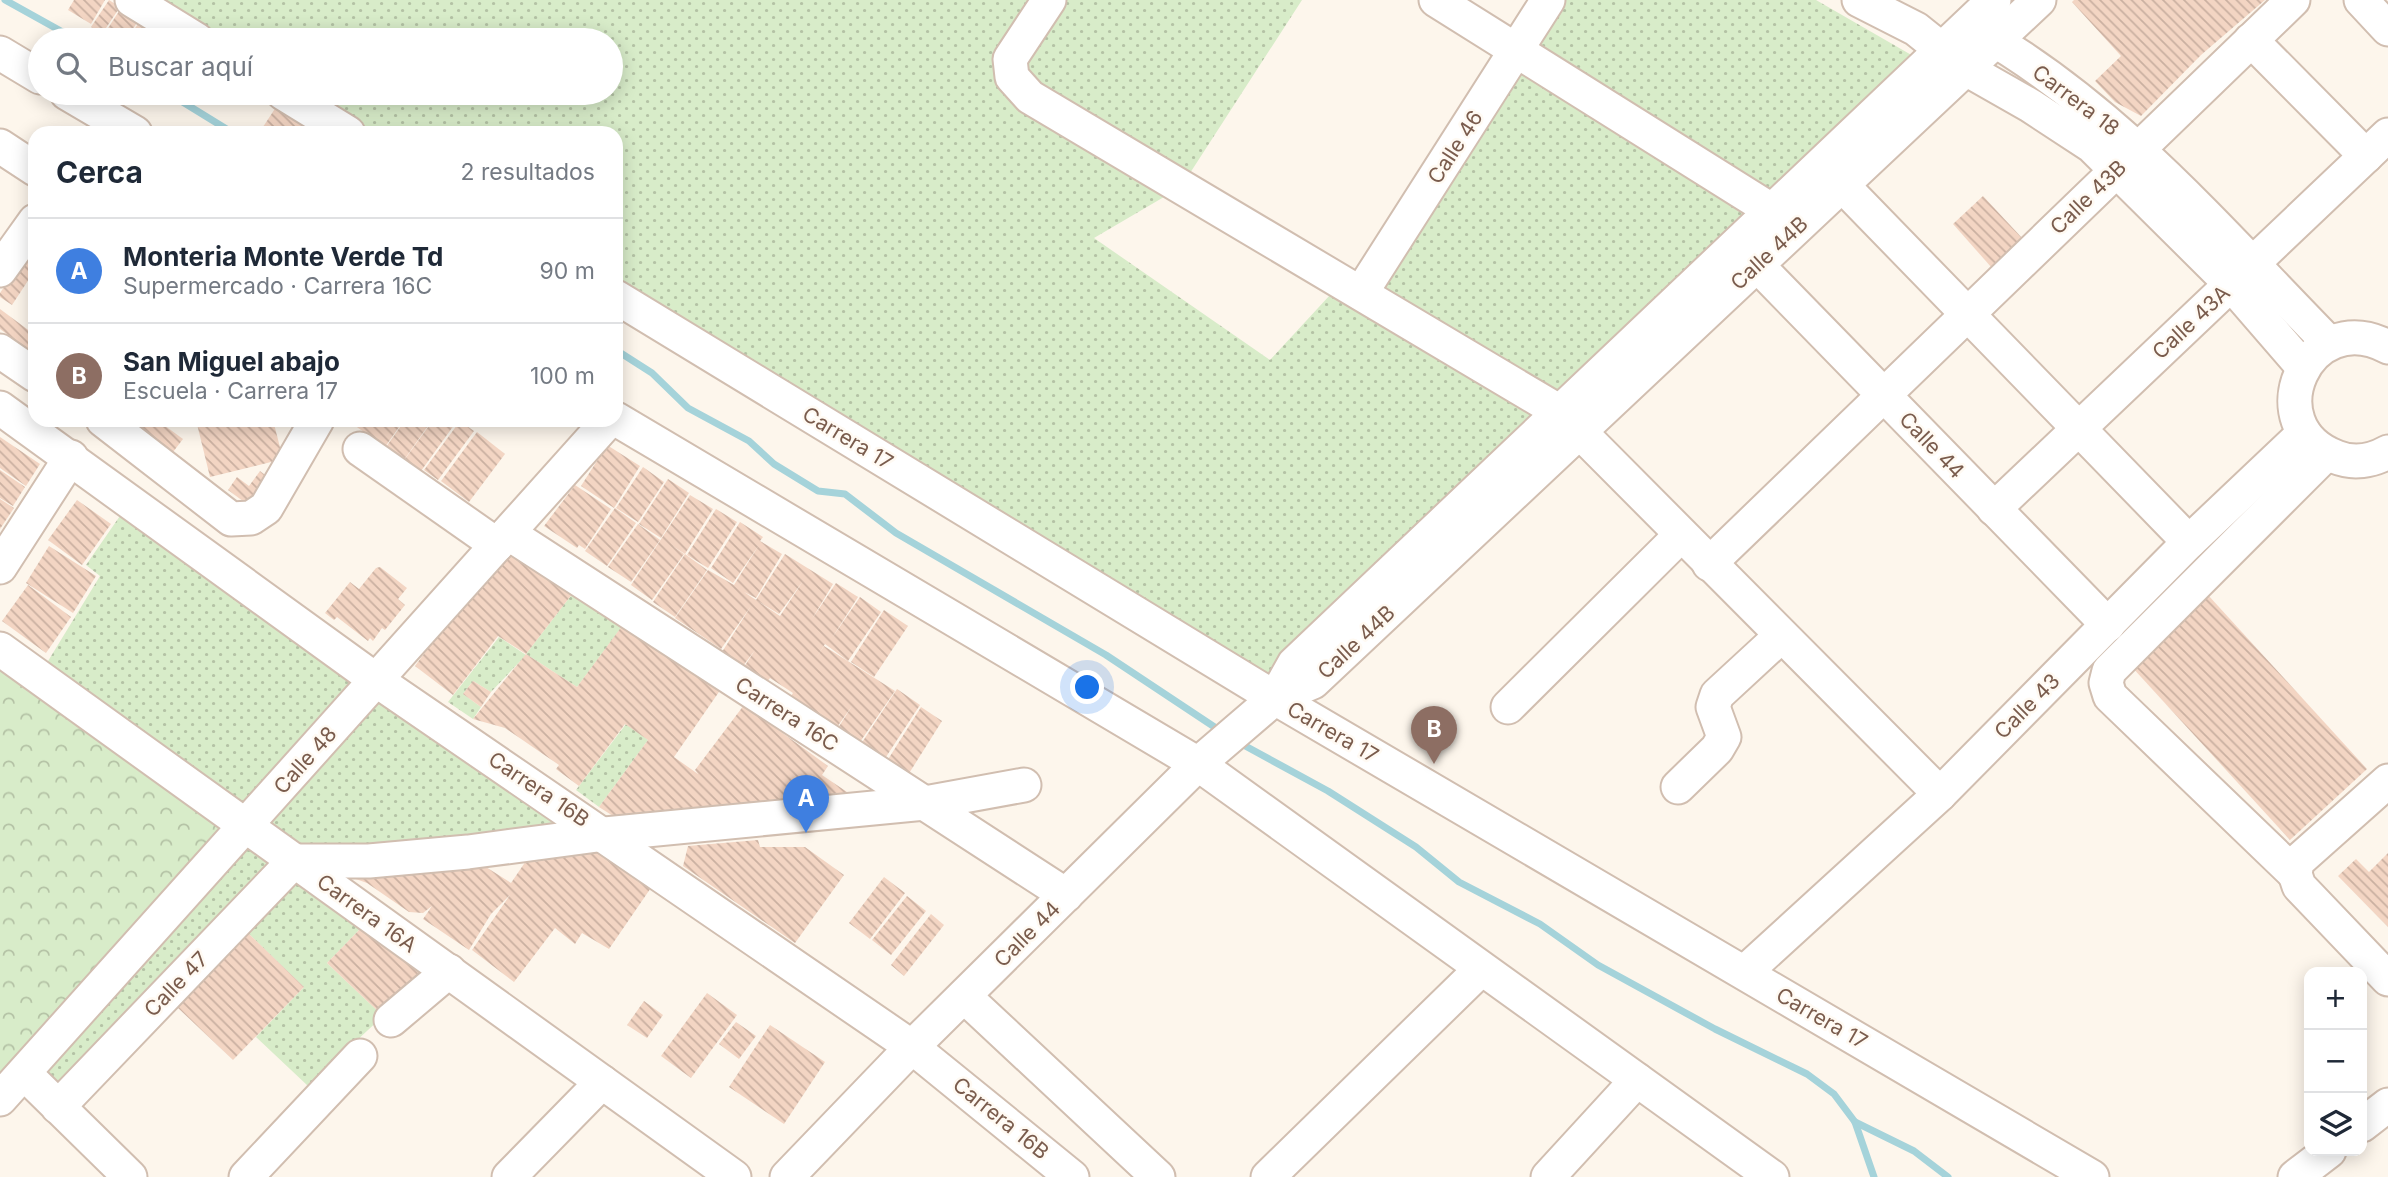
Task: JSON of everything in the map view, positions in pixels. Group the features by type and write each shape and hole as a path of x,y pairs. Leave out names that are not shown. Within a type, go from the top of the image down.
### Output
{"street":[{"path":"132,0 178,28"},
{"path":"1049,0 1010,59 1012,77 1030,97 1362,293 1570,422 1940,794"},
{"name":"Calle 46","path":"1362,293 1548,0"},
{"name":"Calle 44B","path":"1982,33 1994,0"},
{"name":"Calle 44B","path":"1570,422 1771,210 1982,33 2039,0"},
{"name":"Calle 43B","path":"1709,564 1883,393 2293,0"},
{"path":"2361,0 2388,29"},
{"path":"1441,1 1516,51 1771,210"},
{"name":"Carrera 18","path":"1873,3 1916,29 1953,60 2092,146 2128,158"},
{"path":"1916,29 1982,33"},
{"name":"Carrera 18","path":"1982,33 2091,106 2128,158 2242,274 2329,343"},
{"path":"2251,40 2377,146"},
{"path":"0,53 28,70"},
{"name":"Calle 44B","path":"1275,698 1313,682 1338,640 1570,422 1757,265 1842,185 1953,60"},
{"path":"87,105 123,126"},
{"path":"302,105 337,126"},
{"path":"0,146 28,164"},
{"name":"Calle 43A","path":"1994,509 2377,146"},
{"path":"1842,185 2189,542"},
{"path":"0,270 28,231"},
{"name":"Calle 44","path":"1757,265 2108,625"},
{"name":"Carrera 18","path":"2242,274 2303,367"},
{"name":"Carrera 17","path":"623,300 1275,698 2092,1177"},
{"path":"2382,463 2355,461 2315,443 2297,417 2294,400 2303,367 2319,349 2329,343 2358,337 2387,346"},
{"path":"0,351 28,370"},
{"name":"Carrera 16B","path":"0,408 376,680 605,834 912,1047 1056,1172"},
{"path":"623,423 1203,760 1481,968 1772,1177"},
{"path":"119,427 232,519 251,518 266,508 313,427"},
{"name":"Calle 48","path":"0,1099 604,427"},
{"path":"2315,443 2109,671 2106,683 2110,696 2295,874 2299,886 2388,979"},
{"name":"Calle 43","path":"1745,972 1940,794 2189,542 2315,443"},
{"name":"Carrera 16C","path":"360,449 925,803 1066,895"},
{"path":"0,567 71,457"},
{"path":"1508,707 1681,536"},
{"path":"1678,788 1717,749 1724,737 1713,707 1717,695 1781,636"},
{"name":"Carrera 16A","path":"0,649 247,824 734,1177"},
{"name":"Calle 44","path":"787,1177 912,1047 1203,760 1250,723 1275,698"},
{"path":"848,809 874,771"},
{"path":"2295,874 2297,862 2388,781"},
{"path":"294,860 369,861 605,834 925,803 1024,785"},
{"name":"Calle 47","path":"58,1107 294,860"},
{"path":"1268,1177 1481,968"},
{"path":"391,1020 449,971"},
{"path":"964,996 1158,1177"},
{"path":"246,1177 360,1056"},
{"path":"24,1073 130,1177"},
{"path":"1548,1177 1637,1080"},
{"path":"509,1177 602,1082"},
{"path":"2367,1121 2388,1105"},
{"path":"2295,1177 2322,1156"}],"green space":[{"path":"155,0 1302,0 1181,187 1094,238 1270,360 1342,282 1382,261 1548,0 1816,0 1927,64 1275,698 623,285 623,126 361,126 327,105 623,105 623,28 201,28"},
{"path":"122,513 355,680 244,806 45,666 100,576 86,565"},
{"path":"576,589 624,624 577,687 526,654"},
{"path":"499,637 526,655 491,692 473,681 463,694 481,707 473,719 448,702"},
{"path":"0,671 232,827 0,1096"},
{"path":"382,689 579,822 448,850 304,847 264,819"},
{"path":"626,724 648,740 599,807 576,790"},
{"path":"254,836 285,858 59,1091 37,1072"},
{"path":"296,878 361,928 327,963 383,1016 308,1086 256,1037 304,987 247,932"}],"building":[{"path":"74,0 105,0 91,24 68,10"},
{"path":"109,0 120,7 106,28 91,27"},
{"path":"2265,0 2201,55 2141,116 2115,102 2095,81 2121,56 2072,2"},
{"path":"121,8 139,20 133,28 108,28"},
{"path":"140,21 152,28 135,28"},
{"path":"277,105 286,105 314,123 312,126 264,126"},
{"path":"1983,196 2023,239 1992,268 1953,224"},
{"path":"28,251 28,281 12,305 0,297"},
{"path":"0,309 28,330 28,350 0,329"},
{"path":"140,427 167,427 183,439 173,452"},
{"path":"198,427 275,427 283,459 210,477"},
{"path":"357,427 399,427 385,447"},
{"path":"400,427 427,427 404,460 386,447"},
{"path":"428,427 453,427 421,471 405,459"},
{"path":"456,427 468,427 474,431 438,480 424,470"},
{"path":"477,432 505,454 469,502 441,481"},
{"path":"0,437 40,464 26,486 0,468"},
{"path":"607,445 640,466 614,508 581,486"},
{"path":"643,467 664,482 638,522 616,508"},
{"path":"0,470 25,487 13,506 0,498"},
{"path":"260,471 273,481 255,510 228,490 237,477 249,486"},
{"path":"668,479 689,493 661,538 639,524"},
{"path":"575,485 611,509 585,549 579,545 577,548 544,526"},
{"path":"690,495 713,509 685,554 671,545 684,554 652,600 631,585"},
{"path":"0,499 14,508 0,529"},
{"path":"77,500 111,524 82,565 48,540"},
{"path":"615,508 636,523 607,566 585,551"},
{"path":"716,509 737,522 708,568 687,555"},
{"path":"740,522 763,537 760,541 782,554 756,598 744,592 756,600 785,554 833,584 812,619 836,583 858,597 832,638 860,597 881,612 848,661 825,644 816,658 824,646 895,691 860,742 838,728 852,706 835,730 791,696 793,693 770,678 767,682 744,667 755,650 743,666 722,652 751,606 721,649 675,618 708,570 734,585 759,545 733,583 711,568","holes":["803,581 780,616 756,600 779,614"]},
{"path":"638,524 660,540 631,582 608,567"},
{"path":"49,546 96,576 73,613 26,583"},
{"path":"510,548 576,589 526,654 498,636 453,695 415,666 439,633 487,582"},
{"path":"685,554 707,570 675,617 653,602"},
{"path":"380,567 407,588 398,599 405,605 385,630 382,628 373,641 370,638 368,641 337,617 334,620 325,613 350,582 359,589 376,568"},
{"path":"28,585 71,617 46,653 2,621"},
{"path":"2208,595 2367,769 2290,840 2131,666"},
{"path":"884,610 908,626 874,677 851,662"},
{"path":"625,622 721,689 674,757 698,774 695,770 744,705 828,766 822,775 847,792 840,803 624,823 599,807 648,740 625,724 579,786 556,769 559,765 505,728 473,719 526,654 577,687"},
{"path":"473,681 491,692 481,707 463,694"},
{"path":"897,689 920,705 884,760 861,744"},
{"path":"921,707 942,721 908,775 887,761"},
{"path":"758,840 760,847 805,847 844,875 795,943 683,866 688,846"},
{"path":"547,845 612,847 657,879 609,949 582,933 575,944 555,928 514,982 472,950 510,895 491,914 469,950 423,919 432,906 423,913 409,912 367,883 353,878 352,865 429,865 456,871 467,855 511,883 530,855 537,862"},
{"path":"2388,853 2388,927 2338,876 2356,859 2369,872"},
{"path":"884,877 905,893 870,939 849,923"},
{"path":"907,896 926,911 891,955 872,940"},
{"path":"931,914 944,925 904,976 891,965"},
{"path":"361,928 422,972 383,1016 327,963"},
{"path":"247,932 304,987 233,1060 177,1007"},
{"path":"707,993 737,1015 691,1078 661,1056"},
{"path":"644,1001 663,1015 647,1038 627,1025"},
{"path":"736,1022 756,1036 739,1059 719,1044"},
{"path":"770,1025 825,1062 784,1124 729,1087"}],"waterway":[{"path":"5,0 55,28"},
{"path":"188,105 222,126"},
{"path":"623,354 652,373 688,408 749,441 774,464 818,491 845,494 896,533 1106,655 1222,732"},
{"path":"1238,742 1328,791 1416,847 1459,882 1540,924 1598,965 1715,1029 1807,1074 1834,1094 1855,1122 1874,1177"},
{"path":"1855,1122 1914,1151 1948,1177"}],"place":[{"name":"San Miguel abajo","path":"1434,764"},
{"name":"Monteria Monte Verde Td","path":"806,833"}]}
